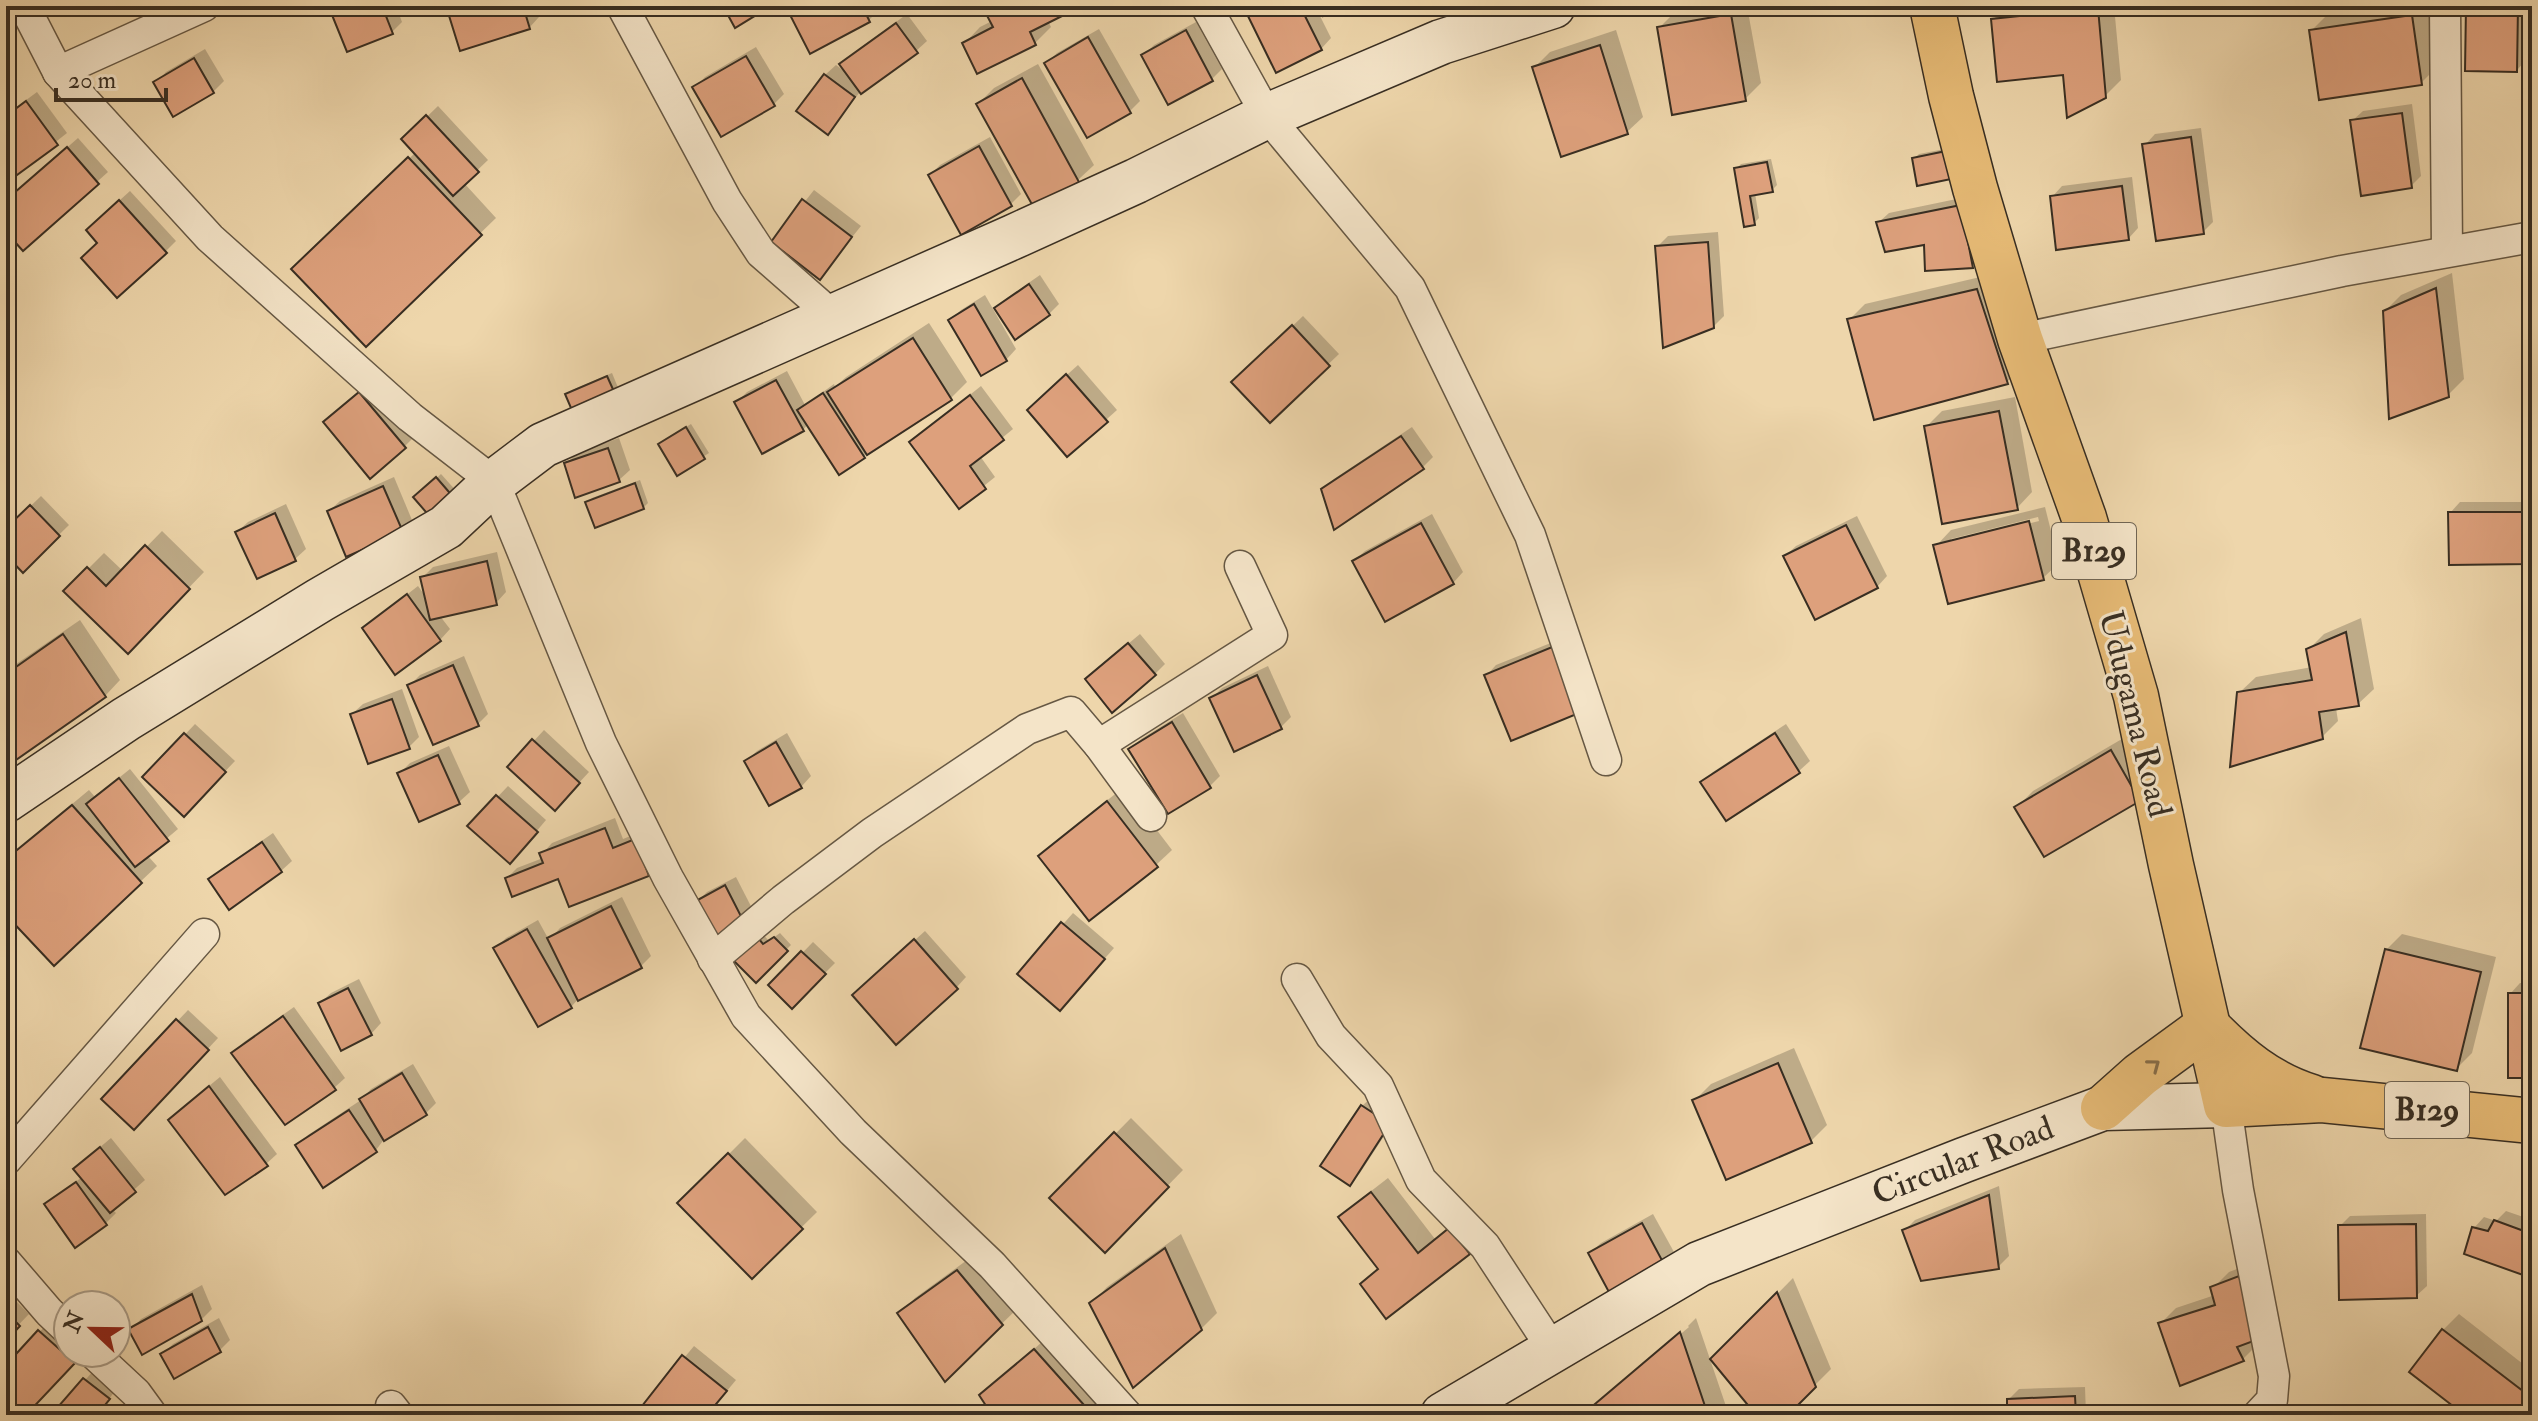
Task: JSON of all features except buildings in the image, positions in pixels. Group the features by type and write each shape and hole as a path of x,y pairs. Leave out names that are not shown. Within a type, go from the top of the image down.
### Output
{"main road":[{"name":"Udugama Road","path":"1932,6 1975,188 2020,339 2084,518 2136,696 2226,1105"},
{"path":"2103,1108 2140,1075 2207,1026 2230,1050 2268,1079 2297,1093 2322,1100"},
{"name":"Circular Road","path":"2226,1105 2322,1100 2532,1121"}],"street":[{"path":"24,6 58,72 210,238 410,417 494,482 601,743 668,878 746,1016 853,1132 992,1265 1127,1415"},
{"path":"58,72 204,6"},
{"path":"622,6 727,201 761,253 834,317"},
{"path":"1206,6 1267,116 1410,288 1530,535 1606,760"},
{"path":"6,800 126,719 446,527 494,482 543,445 1136,181 1267,116 1441,42 1553,6"},
{"path":"2445,6 2447,251"},
{"path":"2020,339 2447,251 2532,237"},
{"path":"1099,745 1272,635 1240,566"},
{"path":"713,959 783,900 872,833 1027,729 1071,712 1151,816"},
{"path":"6,1160 204,934"},
{"path":"1297,979 1331,1036 1378,1086 1421,1180 1485,1246 1553,1350"},
{"path":"2226,1105 2238,1190 2274,1376 2272,1400 2258,1415"},
{"name":"Circular Road","path":"1443,1415 1699,1264 2103,1108 2226,1105"},
{"path":"6,1262 52,1315"},
{"path":"106,1369 137,1408"}]}
